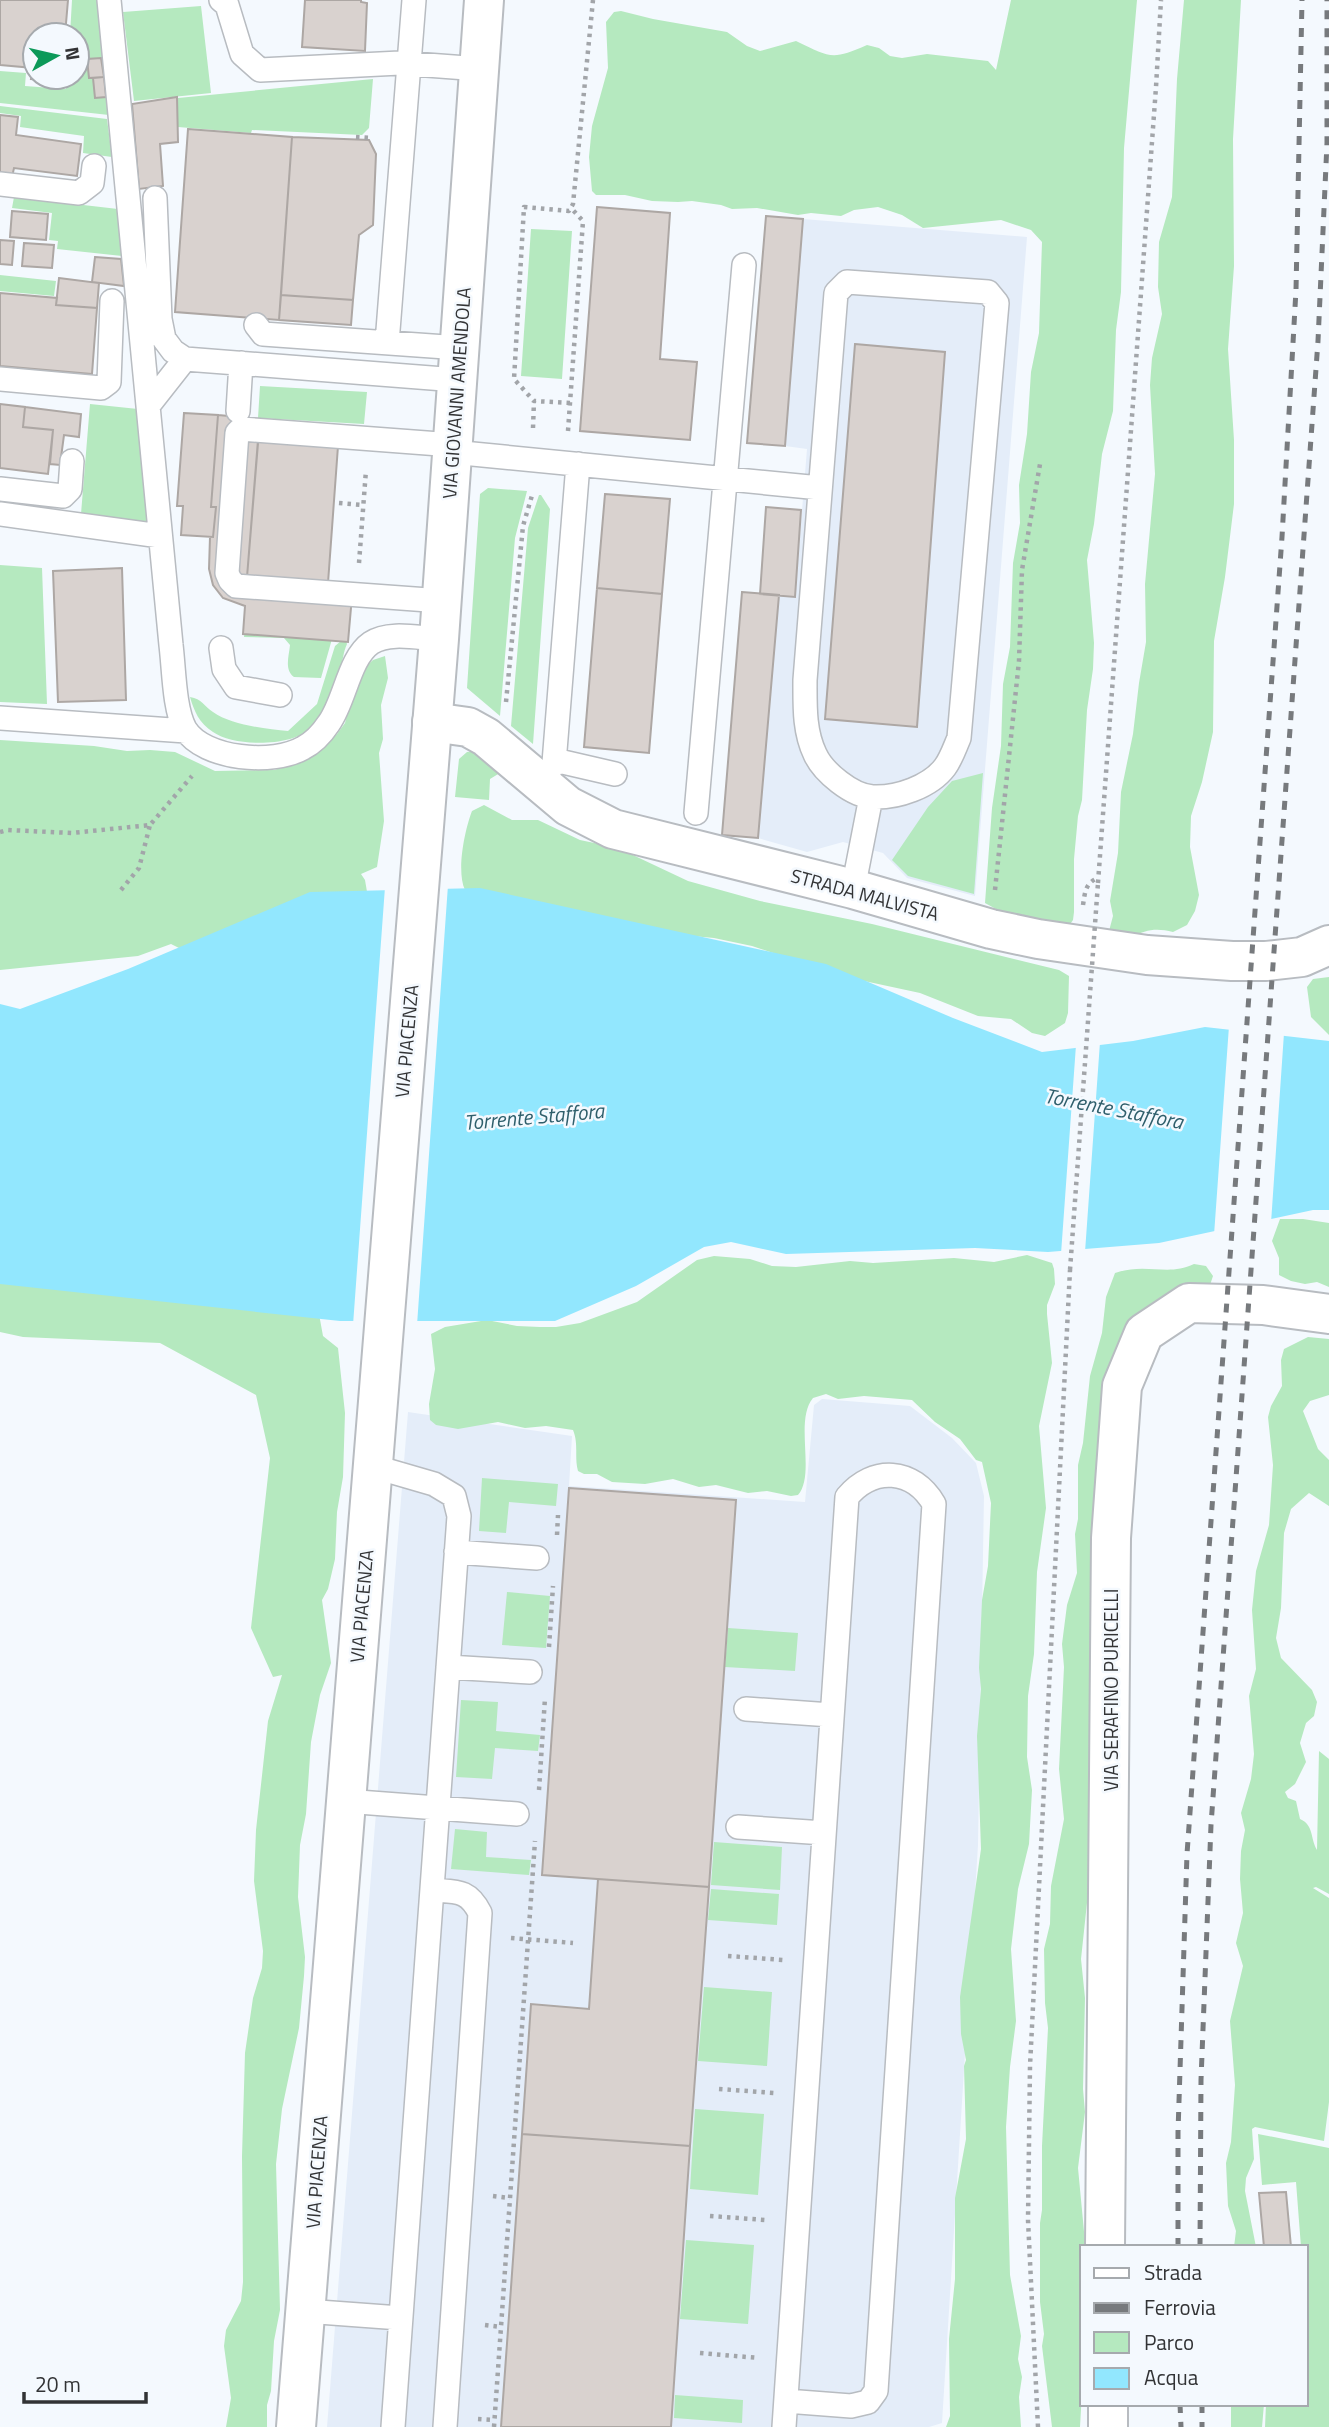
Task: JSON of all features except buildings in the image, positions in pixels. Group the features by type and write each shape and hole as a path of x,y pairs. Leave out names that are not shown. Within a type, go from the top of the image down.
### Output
{"main road":[{"name":"VIA GIOVANNI AMENDOLA","path":"426,786 442,601 484,0"},
{"name":"STRADA MALVISTA","path":"432,722 468,727 501,750 547,773 568,806 613,829 853,889 991,929 1038,939 1147,955 1233,961 1302,957 1329,945"},
{"name":"VIA PIACENZA","path":"296,2427 426,786"},
{"name":"VIA SERAFINO PURICELLI","path":"1105,2245 1111,1538 1122,1386 1144,1333 1189,1303 1263,1305 1329,1314"},
{"path":"1108,2406 1108,2427"}],"lane":[{"path":"109,0 160,536 180,715 186,731"},
{"path":"221,0 227,5 242,54 260,70 409,64 480,69"},
{"path":"387,343 415,0"},
{"path":"0,184 79,193 92,183 94,166"},
{"path":"155,198 160,318 164,339 173,351 185,359 241,363 458,364"},
{"path":"696,813 744,265"},
{"path":"847,282 988,292 997,303 959,738 945,768 925,783 903,793 871,797 840,784 815,756 806,725 805,681 836,293 847,282"},
{"path":"0,379 101,388 109,382 112,301"},
{"path":"256,325 263,334 387,343 458,364"},
{"path":"148,406 185,359"},
{"path":"237,411 241,363"},
{"path":"442,601 236,586 227,573 237,433 241,429 452,448 530,459 820,488"},
{"path":"0,489 62,496 70,489 72,461"},
{"path":"547,773 572,463"},
{"path":"0,514 160,536"},
{"path":"0,718 186,731 213,751 232,756 276,756 301,750 329,723 338,709 360,655 369,644 388,637 439,639"},
{"path":"221,648 224,669 236,687 280,695"},
{"path":"547,773 562,762 615,774"},
{"path":"853,889 871,797"},
{"path":"372,1465 434,1484 454,1496 459,1516 393,2427"},
{"path":"784,2427 847,1497 865,1481 880,1475 901,1476 917,1484 934,1504 876,2391 868,2402 851,2406 786,2401"},
{"path":"456,1552 537,1558"},
{"path":"448,1667 530,1672"},
{"path":"746,1709 831,1715"},
{"path":"345,1801 517,1814"},
{"path":"738,1827 824,1833"},
{"path":"432,1890 462,1892 474,1901 480,1913 444,2427"},
{"path":"305,2311 400,2318"}],"path":[{"path":"570,403 534,401 514,379 524,207 569,211 573,204 593,0"},
{"path":"1038,2427 1028,2220 1030,2066 1070,1270 1156,101 1161,0"},
{"path":"570,208 583,221 570,403 572,463"},
{"path":"501,750 523,526 533,494 530,459"},
{"path":"991,929 1018,661 1021,570 1040,464"},
{"path":"339,503 363,505"},
{"path":"121,890 139,868 150,825 213,751"},
{"path":"0,832 72,833 150,825"},
{"path":"556,1543 558,1515"},
{"path":"549,1652 554,1584"},
{"path":"538,1803 546,1693"},
{"path":"494,2427 536,1830"},
{"path":"478,1936 573,1943"},
{"path":"728,1956 815,1963"},
{"path":"719,2089 806,2095"},
{"path":"710,2216 798,2222"},
{"path":"700,2353 789,2360"}],"shaded area":[{"path":"803,219 1027,237 975,896 907,878 883,853 843,842 807,852 758,838 779,595 795,596 807,449 785,446"},
{"path":"822,1399 910,1406 952,1438 976,1463 984,1496 978,1845 942,2423 929,2427 327,2427 408,1412 572,1436 569,1486 805,1502 814,1405"}],"green space":[{"path":"72,0 97,0 109,115 0,103 0,71 21,73 21,91 91,91 91,21 71,21"},
{"path":"1011,0 1137,0 1124,148 1121,292 1116,330 1113,411 1102,454 1087,560 1094,643 1093,669 1074,859 1074,912 1068,927 1028,923 1022,914 1005,914 985,903 992,808 1001,746 1003,684 1010,647 1013,563 1020,523 1019,485 1027,434 1031,372 1039,333 1042,242 1031,230 1001,220 923,228 902,215 878,207 854,210 841,216 811,213 798,215 757,208 732,209 692,201 652,201 625,195 596,195 592,191 589,157 592,126 608,68 606,22 614,12 621,11 727,32 747,46 760,51 796,41 824,54 838,55 867,45 879,48 890,56 902,58 927,54 988,61 996,70"},
{"path":"1184,0 1241,0 1233,139 1234,266 1228,349 1234,440 1234,504 1214,641 1213,732 1191,816 1190,847 1199,895 1195,911 1187,925 1173,932 1152,930 1131,938 1109,931 1113,916 1110,901 1118,853 1121,792 1133,734 1146,642 1145,584 1155,474 1150,385 1152,358 1162,314 1158,287 1159,242 1172,197 1177,79"},
{"path":"201,6 211,93 134,101 123,12"},
{"path":"373,79 369,128 362,135 252,130 251,133 178,127 178,98"},
{"path":"0,106 107,119 112,157 83,153 84,136 20,127 21,116 0,113"},
{"path":"14,197 118,209 122,256 57,249 58,241 49,240 52,213 12,208"},
{"path":"531,229 572,231 562,379 521,376"},
{"path":"0,275 56,281 54,296 0,291"},
{"path":"260,386 367,392 364,424 258,418"},
{"path":"90,404 138,409 148,524 81,514"},
{"path":"488,488 527,491 515,538 500,716 467,688 480,494"},
{"path":"539,495 550,509 533,744 511,726 528,528"},
{"path":"0,565 42,568 47,704 0,702"},
{"path":"248,597 332,639 321,678 294,677 291,674 288,662 290,645 284,638 244,637"},
{"path":"346,641 347,644 332,693 316,722 302,734 277,742 234,740 213,732 195,712 190,697 229,720 259,728 288,731 317,704 335,646"},
{"path":"385,656 388,678 381,705 383,739 379,753 384,821 377,867 361,874 365,880 372,921 181,949 171,944 138,956 0,970 0,740 94,746 127,751 175,752 215,771 274,770 299,763 317,753 337,734 345,723 353,688 363,669 373,660"},
{"path":"476,751 508,768 490,779 489,800 455,797 459,759 467,752"},
{"path":"983,773 974,894 908,876 892,860 928,807 952,781"},
{"path":"484,805 512,820 538,820 580,840 618,848 688,881 760,901 872,924 1059,970 1069,976 1068,1013 1065,1023 1045,1036 1032,1033 1011,1019 978,1016 920,993 841,976 752,946 714,938 563,924 465,890 461,872 462,850 472,811"},
{"path":"1329,977 1329,1035 1311,1017 1307,987 1313,979"},
{"path":"0,1195 319,1314 323,1336 338,1348 345,1413 343,1477 337,1512 335,1559 328,1589 322,1600 331,1663 320,1695 311,1742 306,1814 300,1845 298,1897 305,1957 304,1976 299,2028 282,2109 276,2164 280,2310 274,2341 267,2427 226,2427 231,2398 224,2346 226,2330 241,2301 243,2282 242,2156 245,2053 263,1951 254,1881 256,1830 268,1721 282,1675 273,1677 251,1628 270,1458 256,1395 160,1343 23,1337 0,1332"},
{"path":"1280,1219 1329,1223 1329,1287 1317,1282 1305,1284 1291,1281 1279,1275 1279,1258 1272,1241"},
{"path":"1027,1255 1052,1263 1055,1284 1047,1305 1052,1363 1039,1426 1046,1508 1037,1572 1034,1654 1028,1696 1027,1757 1032,1790 1029,1844 1018,1889 1011,1949 1016,2021 1006,2127 1010,2275 1021,2336 1018,2359 1022,2377 1019,2397 1021,2427 946,2427 950,2416 949,2339 955,2279 955,2198 966,2139 966,2060 961,2034 960,1997 981,1849 977,1736 981,1689 979,1668 982,1600 988,1566 991,1503 982,1462 976,1460 960,1439 935,1422 912,1400 864,1396 838,1399 826,1394 813,1398 808,1408 805,1420 805,1474 798,1495 767,1491 748,1493 716,1485 699,1487 673,1479 645,1484 612,1482 597,1474 578,1471 573,1430 546,1426 525,1428 498,1422 458,1429 436,1425 430,1420 429,1404 435,1369 431,1334 445,1327 487,1320 540,1327 580,1323 637,1302 697,1260 714,1256 750,1259 772,1266 796,1267 850,1261 873,1263 954,1258 994,1262"},
{"path":"1194,1264 1206,1266 1213,1276 1209,1288 1155,1308 1091,1613 1092,1685 1089,1697 1088,1773 1092,1856 1081,1959 1085,1998 1085,2112 1078,2168 1085,2242 1084,2245 1080,2245 1081,2406 1080,2427 1052,2427 1042,2346 1044,2334 1040,2302 1042,2146 1048,2028 1044,1949 1050,1924 1051,1886 1064,1819 1059,1769 1064,1667 1062,1644 1067,1605 1077,1573 1075,1534 1078,1519 1078,1465 1090,1376 1102,1333 1106,1297 1115,1273 1137,1269 1184,1268"},
{"path":"1308,1337 1329,1339 1329,1395 1310,1401 1303,1411 1318,1449 1329,1460 1329,1506 1309,1493 1291,1509 1284,1533 1281,1608 1276,1638 1281,1658 1312,1690 1317,1702 1314,1716 1306,1723 1300,1743 1306,1762 1295,1784 1285,1792 1288,1798 1296,1801 1300,1819 1310,1828 1317,1850 1319,1751 1329,1759 1329,1894 1313,1888 1329,1898 1329,2102 1324,2141 1255,2127 1252,2129 1254,2159 1246,2178 1245,2191 1256,2245 1234,2245 1236,2231 1228,2206 1226,2163 1231,2142 1235,2085 1230,2021 1243,1966 1236,1943 1243,1913 1240,1879 1245,1830 1241,1813 1251,1779 1254,1754 1249,1696 1256,1669 1252,1610 1256,1571 1269,1525 1273,1465 1268,1417 1282,1386 1281,1360 1284,1349"},
{"path":"482,1478 558,1484 556,1506 509,1502 506,1533 479,1531"},
{"path":"507,1592 550,1596 546,1648 502,1645"},
{"path":"728,1628 798,1633 795,1671 725,1667"},
{"path":"461,1700 498,1702 496,1731 540,1735 538,1751 495,1748 492,1779 456,1777"},
{"path":"455,1829 487,1832 486,1857 531,1860 529,1875 451,1869"},
{"path":"714,1842 782,1847 780,1890 711,1885"},
{"path":"711,1889 779,1894 777,1925 708,1920"},
{"path":"704,1987 772,1992 767,2066 698,2061"},
{"path":"695,2109 764,2114 758,2195 690,2189"},
{"path":"1258,2134 1329,2148 1329,2427 1265,2427 1266,2406 1308,2406 1308,2245 1301,2245 1296,2182 1262,2185"},
{"path":"686,2240 754,2245 748,2324 680,2319"},
{"path":"675,2395 743,2400 742,2423 674,2418"},
{"path":"1231,2406 1264,2406 1262,2427 1231,2427"}],"water":[{"name":"Torrente Staffora","path":"480,888 826,964 1042,1052 1133,1041 1205,1027 1329,1041 1329,1210 1313,1210 1159,1243 1048,1252 975,1248 786,1254 731,1242 704,1247 636,1286 555,1321 340,1321 0,1284 0,1004 20,1009 128,969 310,892"}],"pier":[{"path":"448,885 417,1325 353,1325 385,887"},
{"path":"1229,1026 1284,1033 1271,1223 1214,1235"},
{"path":"1100,1042 1085,1252 1061,1254 1076,1045"}],"railway":[{"path":"1178,2245 1178,2132 1187,1854 1282,537 1296,290 1302,0"},
{"path":"1200,2245 1201,2080 1211,1825 1318,341 1327,143 1327,0"},
{"path":"1180,2406 1181,2427"},
{"path":"1202,2406 1202,2427"}]}
